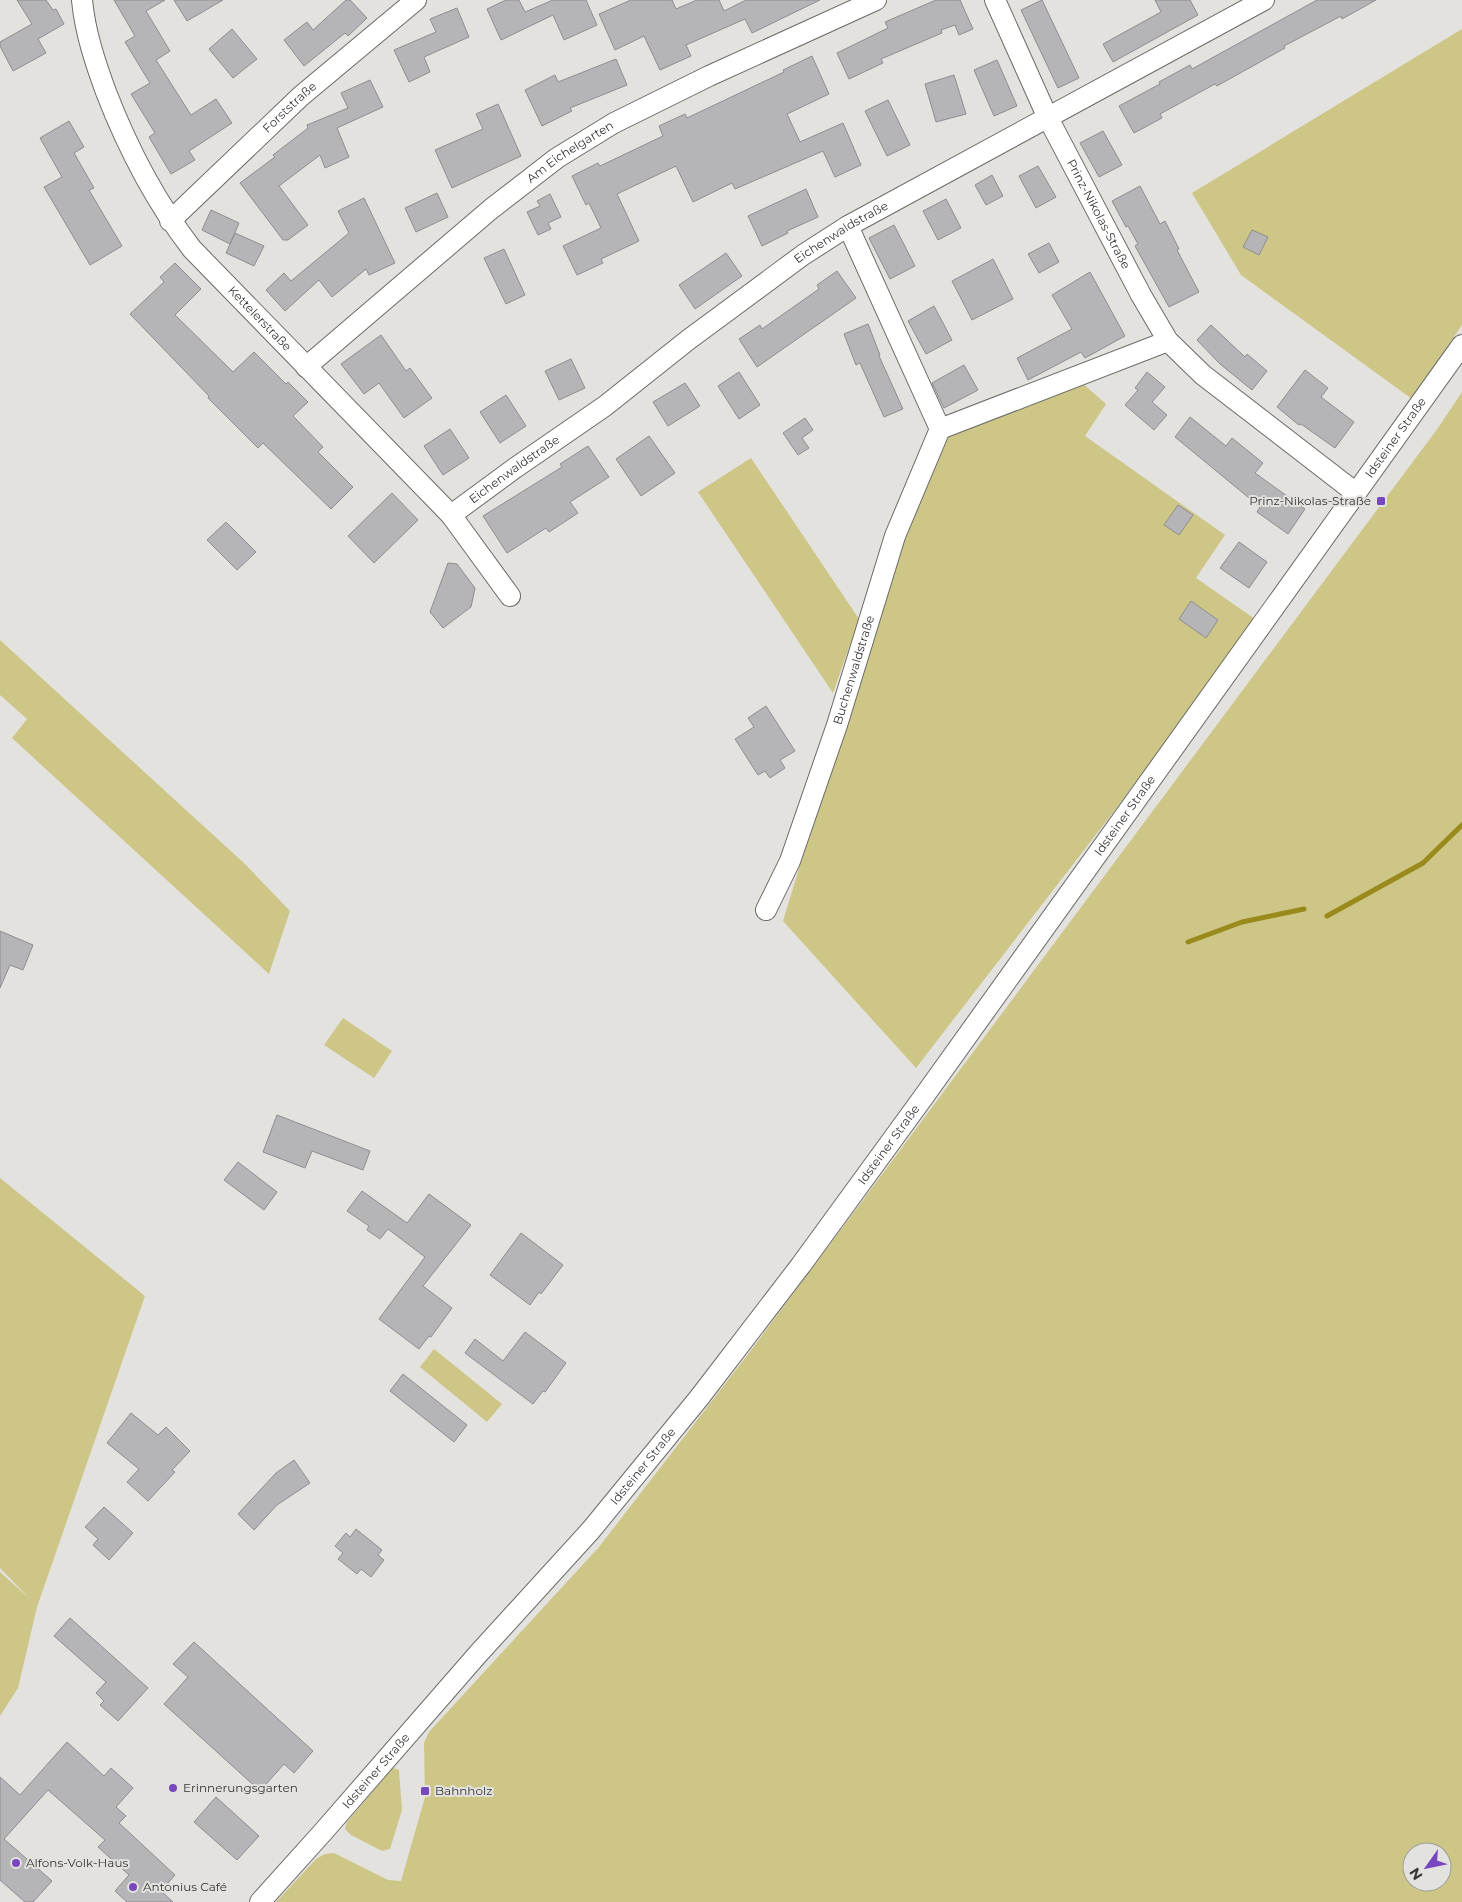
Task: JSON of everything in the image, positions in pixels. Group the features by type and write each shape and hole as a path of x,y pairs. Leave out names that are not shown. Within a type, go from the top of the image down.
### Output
{"street":[{"name":"Kettelerstraße","path":"82,0 84,19 96,66 121,132 149,186 170,221 192,249 451,515 510,596"},
{"name":"Forststraße","path":"170,221 301,96 416,0"},
{"name":"Am Eichelgarten","path":"306,367 491,209 557,158 614,123 700,80 876,0"},
{"name":"Prinz-Nikolas-Straße","path":"995,0 1047,116 1141,295 1168,341 1203,376 1356,493"},
{"name":"Eichenwaldstraße","path":"451,515 514,468 605,406 696,334 803,255 848,226 1047,116 1264,0"},
{"path":"848,226 940,429 1168,341"},
{"name":"Idsteiner Straße","path":"260,1902 590,1530 699,1398 813,1250 1462,345"},
{"name":"Buchenwaldstraße","path":"766,910 790,861 837,725 895,536 940,429"}],"shaded area":[{"path":"1462,29 1462,325 1412,399 1241,275 1192,193"},
{"path":"1081,382 1106,404 1085,436 1225,535 1196,578 1255,619 1118,806 916,1068 783,921 901,534 947,431"},
{"path":"1462,392 1462,1902 276,1902 316,1859 325,1854 334,1853 388,1880 401,1881 425,1797 424,1743 429,1732 599,1547 752,1349 1438,428"},
{"path":"751,458 859,619 833,693 698,492"},
{"path":"0,640 245,864 290,911 269,974 12,738 27,719 0,695"},
{"path":"343,1018 392,1051 374,1078 324,1045"},
{"path":"0,1178 145,1296 37,1607 18,1688 0,1716 0,1572 29,1598 0,1568"},
{"path":"434,1349 502,1404 487,1422 420,1367"},
{"path":"393,1768 399,1770 402,1810 390,1849 382,1851 351,1835 345,1829 347,1822"}],"building":[{"path":"17,0 46,0 53,10 56,9 64,24 38,39 46,53 13,71 0,46 0,42 32,24"},
{"path":"114,0 165,0 146,11 170,51 156,60 191,115 216,99 232,123 189,151 195,160 171,174 149,137 155,133 131,94 150,83 125,42 135,36"},
{"path":"174,0 223,0 187,21"},
{"path":"346,0 350,0 367,18 348,36 345,33 304,66 284,40 307,22 313,30"},
{"path":"506,0 519,0 525,12 553,0 586,0 597,25 564,40 553,15 501,40 487,9"},
{"path":"631,0 672,0 676,9 697,0 719,0 724,11 746,0 820,0 752,33 745,19 686,45 691,56 660,70 644,36 615,50 599,14"},
{"path":"936,0 960,0 973,29 959,35 955,25 941,30 942,33 881,59 883,63 849,79 837,53 888,28 885,22"},
{"path":"1042,0 1079,78 1058,88 1021,10"},
{"path":"1155,0 1190,0 1198,15 1113,62 1103,44 1161,12"},
{"path":"1317,0 1376,0 1342,19 1341,16 1284,46 1285,48 1217,86 1215,84 1160,114 1162,118 1134,133 1119,106 1190,65 1192,69"},
{"path":"457,8 469,37 424,57 430,72 409,82 394,50 436,32 430,19"},
{"path":"232,29 257,59 233,78 209,49"},
{"path":"812,56 829,94 787,114 800,142 843,123 861,165 835,177 823,151 735,189 732,183 693,202 676,166 617,194 639,241 601,259 603,263 577,275 563,246 601,228 589,203 586,205 572,176 598,163 600,166 663,136 659,126 685,114 687,118 784,72 783,70"},
{"path":"616,59 627,85 570,108 572,111 542,126 525,90 555,75 558,82"},
{"path":"997,60 1017,106 994,116 974,70"},
{"path":"954,75 966,114 936,122 925,84"},
{"path":"370,80 383,107 337,128 349,157 325,168 320,155 279,186 308,225 288,240 283,240 240,183 275,157 273,155 308,128 307,125 348,108 341,93"},
{"path":"888,100 910,145 887,156 865,111"},
{"path":"498,104 521,156 452,188 435,150 483,129 476,114"},
{"path":"69,121 84,147 74,153 94,188 89,190 122,246 90,265 44,187 62,177 40,138"},
{"path":"1103,131 1122,165 1099,177 1080,143"},
{"path":"1038,166 1056,197 1036,208 1019,176"},
{"path":"992,175 1003,196 986,205 975,185"},
{"path":"1140,186 1160,224 1165,221 1179,249 1177,250 1199,292 1169,307 1135,246 1138,244 1112,201"},
{"path":"806,189 818,217 787,231 788,233 762,246 748,216"},
{"path":"437,193 448,217 416,232 405,208"},
{"path":"550,194 561,217 548,223 551,229 538,235 527,212 540,206 537,201"},
{"path":"364,198 395,263 369,275 366,269 332,297 319,280 285,311 266,290 284,273 291,281 349,233 338,211"},
{"path":"946,199 961,228 938,240 923,211"},
{"path":"211,210 239,223 230,244 202,230"},
{"path":"894,225 915,266 890,279 869,238"},
{"path":"1252,230 1268,237 1259,255 1243,247"},
{"path":"235,233 264,246 254,266 226,253"},
{"path":"1049,243 1059,262 1039,273 1028,254"},
{"path":"504,249 525,295 506,304 484,258"},
{"path":"726,253 742,276 695,309 679,285"},
{"path":"993,259 1013,299 972,320 952,281"},
{"path":"175,263 201,289 175,315 233,372 254,352 286,384 288,382 308,402 293,416 323,447 318,452 353,487 331,509 263,443 258,448 208,398 209,396 130,314 164,282 160,277"},
{"path":"837,271 856,298 757,367 739,339 760,325 762,329 819,289 817,285"},
{"path":"1090,272 1125,336 1085,358 1081,352 1028,380 1017,358 1072,329 1052,295"},
{"path":"934,306 952,340 926,354 908,321"},
{"path":"868,324 879,356 903,409 884,417 860,363 856,365 844,334"},
{"path":"1211,325 1245,357 1247,354 1267,371 1252,390 1220,364 1197,340"},
{"path":"381,335 406,371 410,368 432,398 404,418 379,383 364,394 341,364"},
{"path":"571,359 585,388 559,400 545,371"},
{"path":"964,365 978,390 944,408 932,383"},
{"path":"1305,370 1328,388 1321,397 1354,422 1335,448 1301,424 1299,425 1277,407"},
{"path":"739,372 760,405 739,419 718,386"},
{"path":"1147,372 1165,387 1152,402 1167,415 1154,430 1125,405 1138,390 1135,388"},
{"path":"685,383 700,406 668,426 653,402"},
{"path":"506,395 526,426 500,443 480,412"},
{"path":"1190,417 1226,446 1232,438 1263,463 1255,473 1305,509 1288,534 1257,512 1260,507 1175,437"},
{"path":"805,418 813,430 802,438 809,448 798,455 783,433"},
{"path":"450,429 469,458 443,475 424,446"},
{"path":"649,436 675,473 641,496 616,459"},
{"path":"588,446 609,477 570,502 578,513 549,532 546,528 507,553 483,516 562,467 560,464"},
{"path":"392,493 418,520 374,563 348,536"},
{"path":"1178,505 1193,515 1179,535 1164,525"},
{"path":"226,522 256,552 237,570 207,540"},
{"path":"1239,542 1267,562 1249,588 1220,568"},
{"path":"448,563 457,564 475,588 471,607 443,628 430,612"},
{"path":"1191,601 1218,620 1206,638 1179,619"},
{"path":"766,706 795,751 780,760 785,768 770,778 765,771 758,775 735,739 754,727 748,718"},
{"path":"0,931 33,945 23,970 10,965 0,988"},
{"path":"277,1115 370,1151 363,1170 312,1151 305,1168 263,1152"},
{"path":"238,1162 277,1192 264,1210 224,1180"},
{"path":"362,1191 407,1223 429,1194 471,1225 423,1286 452,1308 431,1337 429,1336 419,1349 379,1319 425,1257 388,1229 380,1239 367,1230 369,1226 347,1211"},
{"path":"521,1233 563,1265 530,1305 490,1275"},
{"path":"525,1332 566,1363 545,1392 543,1391 533,1404 465,1353 475,1339 503,1361"},
{"path":"403,1374 467,1425 454,1442 390,1391"},
{"path":"131,1413 158,1435 166,1427 190,1451 172,1470 175,1472 148,1501 127,1482 139,1469 107,1443"},
{"path":"294,1460 310,1483 277,1505 254,1530 238,1514 276,1473"},
{"path":"104,1507 133,1533 109,1560 93,1545 98,1539 85,1527"},
{"path":"356,1529 382,1550 378,1555 384,1560 371,1577 361,1569 357,1574 338,1559 343,1553 335,1546 346,1533 350,1537"},
{"path":"70,1618 148,1688 118,1721 100,1705 104,1701 96,1693 106,1682 54,1636"},
{"path":"194,1642 313,1751 294,1773 284,1764 260,1791 164,1704 188,1677 173,1664"},
{"path":"67,1742 104,1776 111,1768 133,1788 116,1807 126,1816 119,1823 175,1875 161,1891 173,1902 127,1902 115,1891 129,1875 98,1847 105,1840 48,1790 4,1839 52,1881 33,1902 25,1902 0,1880 0,1777 20,1795"},
{"path":"216,1797 259,1836 237,1860 194,1822"}],"waterway":[{"path":"1327,916 1423,863 1462,825"},
{"path":"1188,942 1242,922 1304,909"}],"place":[{"name":"Prinz-Nikolas-Straße","path":"1381,501"},
{"name":"Erinnerungsgarten","path":"173,1788"},
{"name":"Bahnholz","path":"425,1791"},
{"name":"Alfons-Volk-Haus","path":"16,1863"},
{"name":"Antonius Café","path":"133,1887"}]}
